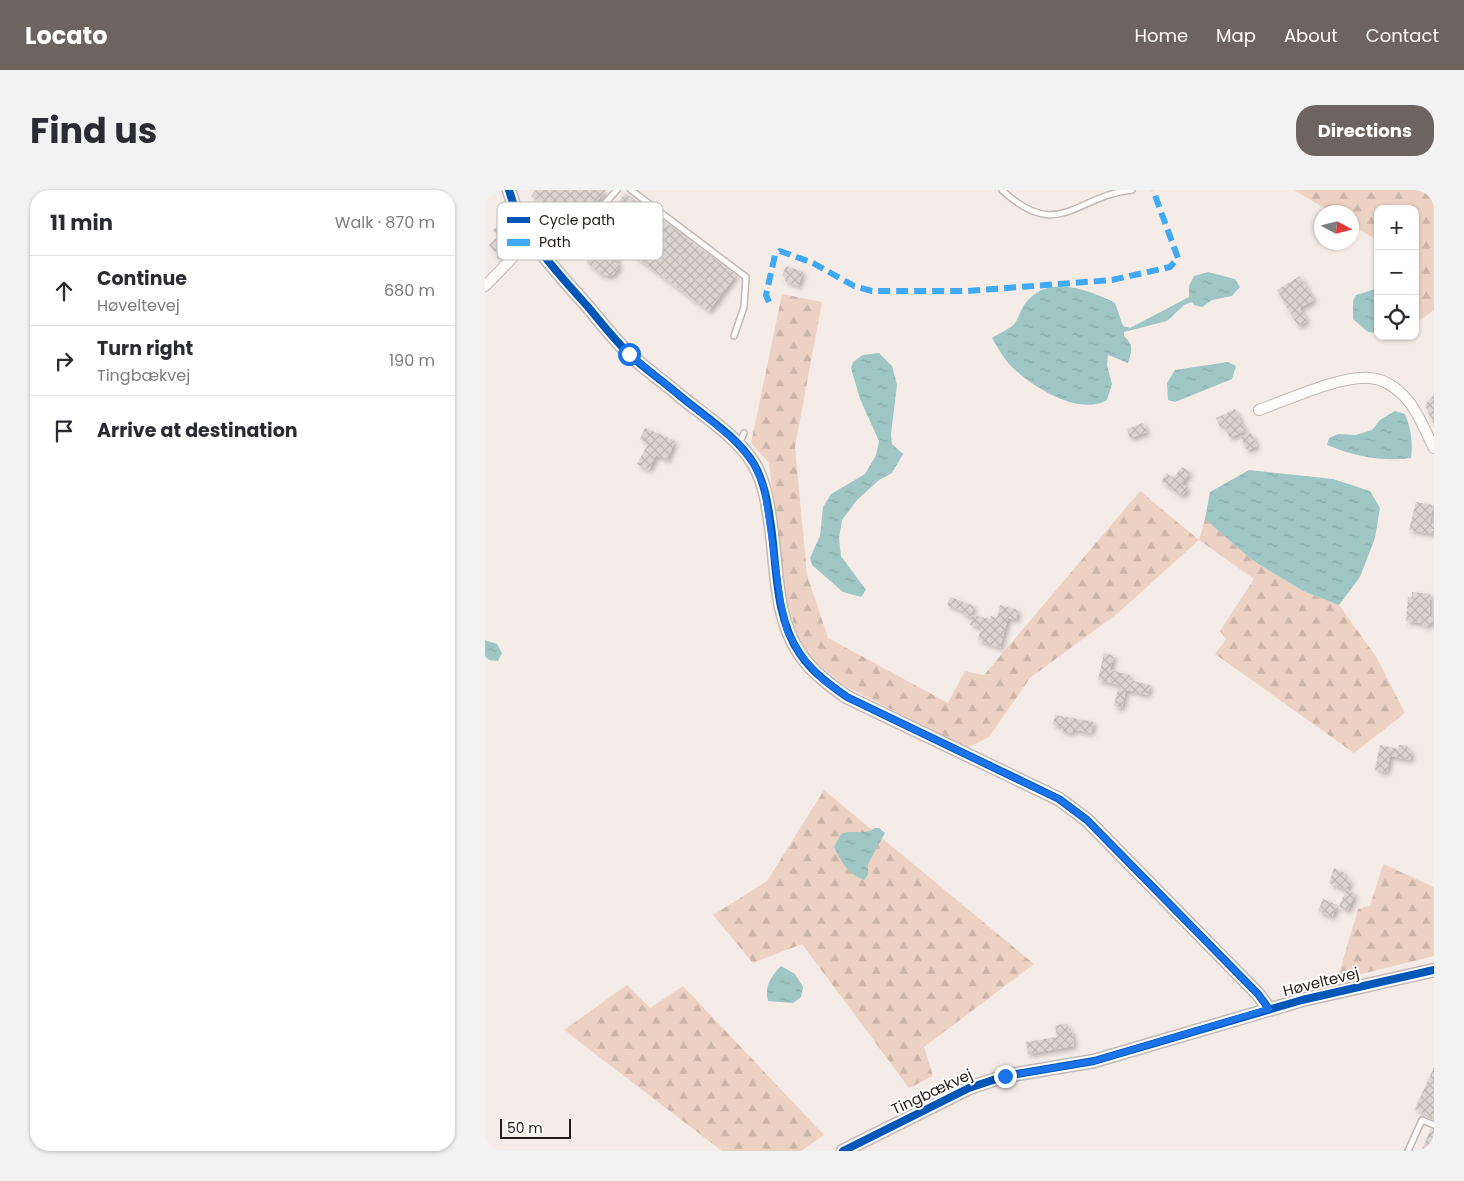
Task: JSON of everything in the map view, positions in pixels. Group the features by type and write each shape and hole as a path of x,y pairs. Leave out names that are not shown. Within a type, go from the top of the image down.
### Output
{"street":[{"name":"Høveltevej","path":"509,190 513,202"},
{"path":"485,286 512,260"},
{"name":"Høveltevej","path":"548,260 629,354 741,439 764,487 781,603 787,631 800,654 822,679 847,697 1059,799 1074,809 1258,994 1269,1009 1434,970"},
{"path":"1259,410 1352,378 1371,378 1390,384 1404,395 1414,409 1434,448"},
{"name":"Tingbækvej","path":"843,1151 969,1088 1005,1076 1094,1061 1269,1009"}],"lane":[{"path":"606,202 617,190"},
{"path":"631,190 646,202"},
{"path":"1002,190 1019,206 1037,213 1055,214 1073,212 1111,194 1133,190"},
{"path":"663,215 746,277 744,307 734,336"},
{"path":"1408,1151 1423,1120 1434,1125"}],"green space":[{"path":"1294,190 1434,190 1434,310 1421,320 1419,319 1419,205 1374,205 1374,239 1359,229 1359,205 1319,205"},
{"path":"782,294 822,302 795,447 807,575 828,638 948,703 965,671 984,675 1140,491 1199,540 1118,613 1030,678 989,737 967,748 845,686 802,651 786,597 769,463 751,443"},
{"path":"1205,519 1252,560 1303,591 1339,605 1377,658 1405,713 1354,753 1215,654 1226,639 1220,631 1254,579 1199,540"},
{"path":"824,790 1034,964 924,1047 933,1076 909,1088 802,944 753,963 713,915 767,881"},
{"path":"1383,864 1434,887 1434,956 1337,980 1358,909 1370,906"},
{"path":"627,985 650,1008 683,986 824,1135 801,1151 722,1151 564,1030"}],"water":[{"path":"1208,272 1235,279 1240,287 1232,296 1212,300 1202,307 1194,305 1192,302 1184,305 1167,321 1124,332 1124,336 1131,345 1128,363 1108,355 1107,365 1112,384 1107,400 1095,404 1082,405 1069,402 1041,389 1009,364 992,338 1015,323 1023,307 1031,297 1051,287 1084,290 1115,303 1123,326 1130,328 1189,297 1189,286 1194,276"},
{"path":"1374,289 1374,333 1368,332 1353,319 1353,301 1356,295"},
{"path":"879,353 892,366 897,385 891,434 892,444 903,454 892,473 879,480 857,500 842,520 839,538 841,556 866,590 861,597 843,592 812,565 810,558 820,536 823,507 831,494 865,474 876,455 879,441 860,399 851,368 853,362 863,355"},
{"path":"1228,362 1236,366 1232,379 1175,402 1168,400 1167,383 1175,370"},
{"path":"1395,411 1405,414 1412,441 1411,458 1378,459 1327,445 1329,438 1338,434 1356,435 1372,430 1380,420"},
{"path":"1249,470 1333,479 1370,491 1380,508 1375,538 1360,577 1339,605 1303,591 1252,560 1205,519 1210,492"},
{"path":"485,640 497,644 502,653 498,661 489,660 485,656"},
{"path":"879,828 885,833 868,864 868,874 864,880 854,875 846,867 834,847 841,834 867,832"},
{"path":"781,966 795,974 803,987 801,997 793,1003 768,1001 767,991 769,982"}],"building":[{"path":"535,190 606,190 596,202 539,202 531,196"},
{"path":"625,193 637,202 619,202"},
{"path":"663,220 736,275 709,311 640,260 663,260"},
{"path":"497,227 497,235 493,230"},
{"path":"497,237 497,254 489,245"},
{"path":"587,260 617,260 619,267 614,274 609,276 600,274"},
{"path":"786,266 803,272 798,286 785,281 786,277 782,276"},
{"path":"1300,276 1314,300 1300,308 1307,321 1298,326 1277,290"},
{"path":"1434,394 1434,425 1425,405"},
{"path":"1235,409 1245,431 1230,438 1224,425 1220,427 1216,418"},
{"path":"1143,423 1147,432 1130,438 1127,429"},
{"path":"645,428 675,441 667,460 656,455 649,470 637,464 648,444 640,439"},
{"path":"1251,433 1257,446 1247,451 1241,437"},
{"path":"1182,467 1190,472 1182,484 1188,488 1182,496 1161,481 1167,473 1173,478"},
{"path":"1416,502 1433,505 1430,523 1434,523 1434,534 1409,530"},
{"path":"1412,592 1430,594 1430,616 1434,621 1425,627 1422,623 1406,621 1408,597 1412,597"},
{"path":"950,597 974,606 970,617 962,614 963,611 947,605"},
{"path":"1000,605 1018,610 1016,620 1008,618 1000,648 978,640 981,627 970,625 972,615 990,619 991,616 997,618"},
{"path":"1104,653 1114,656 1110,670 1130,675 1129,680 1150,685 1148,695 1126,690 1122,708 1114,706 1119,685 1098,680"},
{"path":"1055,715 1094,722 1091,733 1073,729 1072,733 1061,731 1062,727 1053,725"},
{"path":"1380,745 1398,749 1399,745 1408,746 1407,750 1412,751 1410,760 1390,756 1387,772 1375,770"},
{"path":"1334,868 1345,873 1344,877 1350,880 1347,890 1329,883"},
{"path":"1346,890 1355,894 1348,910 1339,907"},
{"path":"1323,899 1337,905 1332,917 1318,911"},
{"path":"1068,1024 1069,1032 1072,1031 1074,1046 1028,1054 1026,1042 1057,1037 1055,1025"},
{"path":"1434,1067 1434,1118 1415,1109"},
{"path":"1431,1129 1434,1129 1434,1151 1421,1151"}],"marked path":[{"path":"769,302 766,295 775,255 780,251 813,263 854,286 872,291 967,291 1112,280 1170,267 1178,258 1153,190"}],"cycle path":[{"path":"509,190 513,202"},
{"path":"547,260 629,354 729,435 739,444 754,464 761,479 767,502 781,609 792,640 810,667 847,697 1059,799 1087,820 1258,994 1269,1009"},
{"path":"843,1151 969,1088 1005,1076 1094,1061 1302,1000 1434,970"}],"route":[{"path":"629,354 739,444 754,464 764,487 769,512 781,603 787,631 800,654 822,679 847,697 1059,799 1074,809 1258,994 1269,1009 1094,1061 1005,1076"}]}
